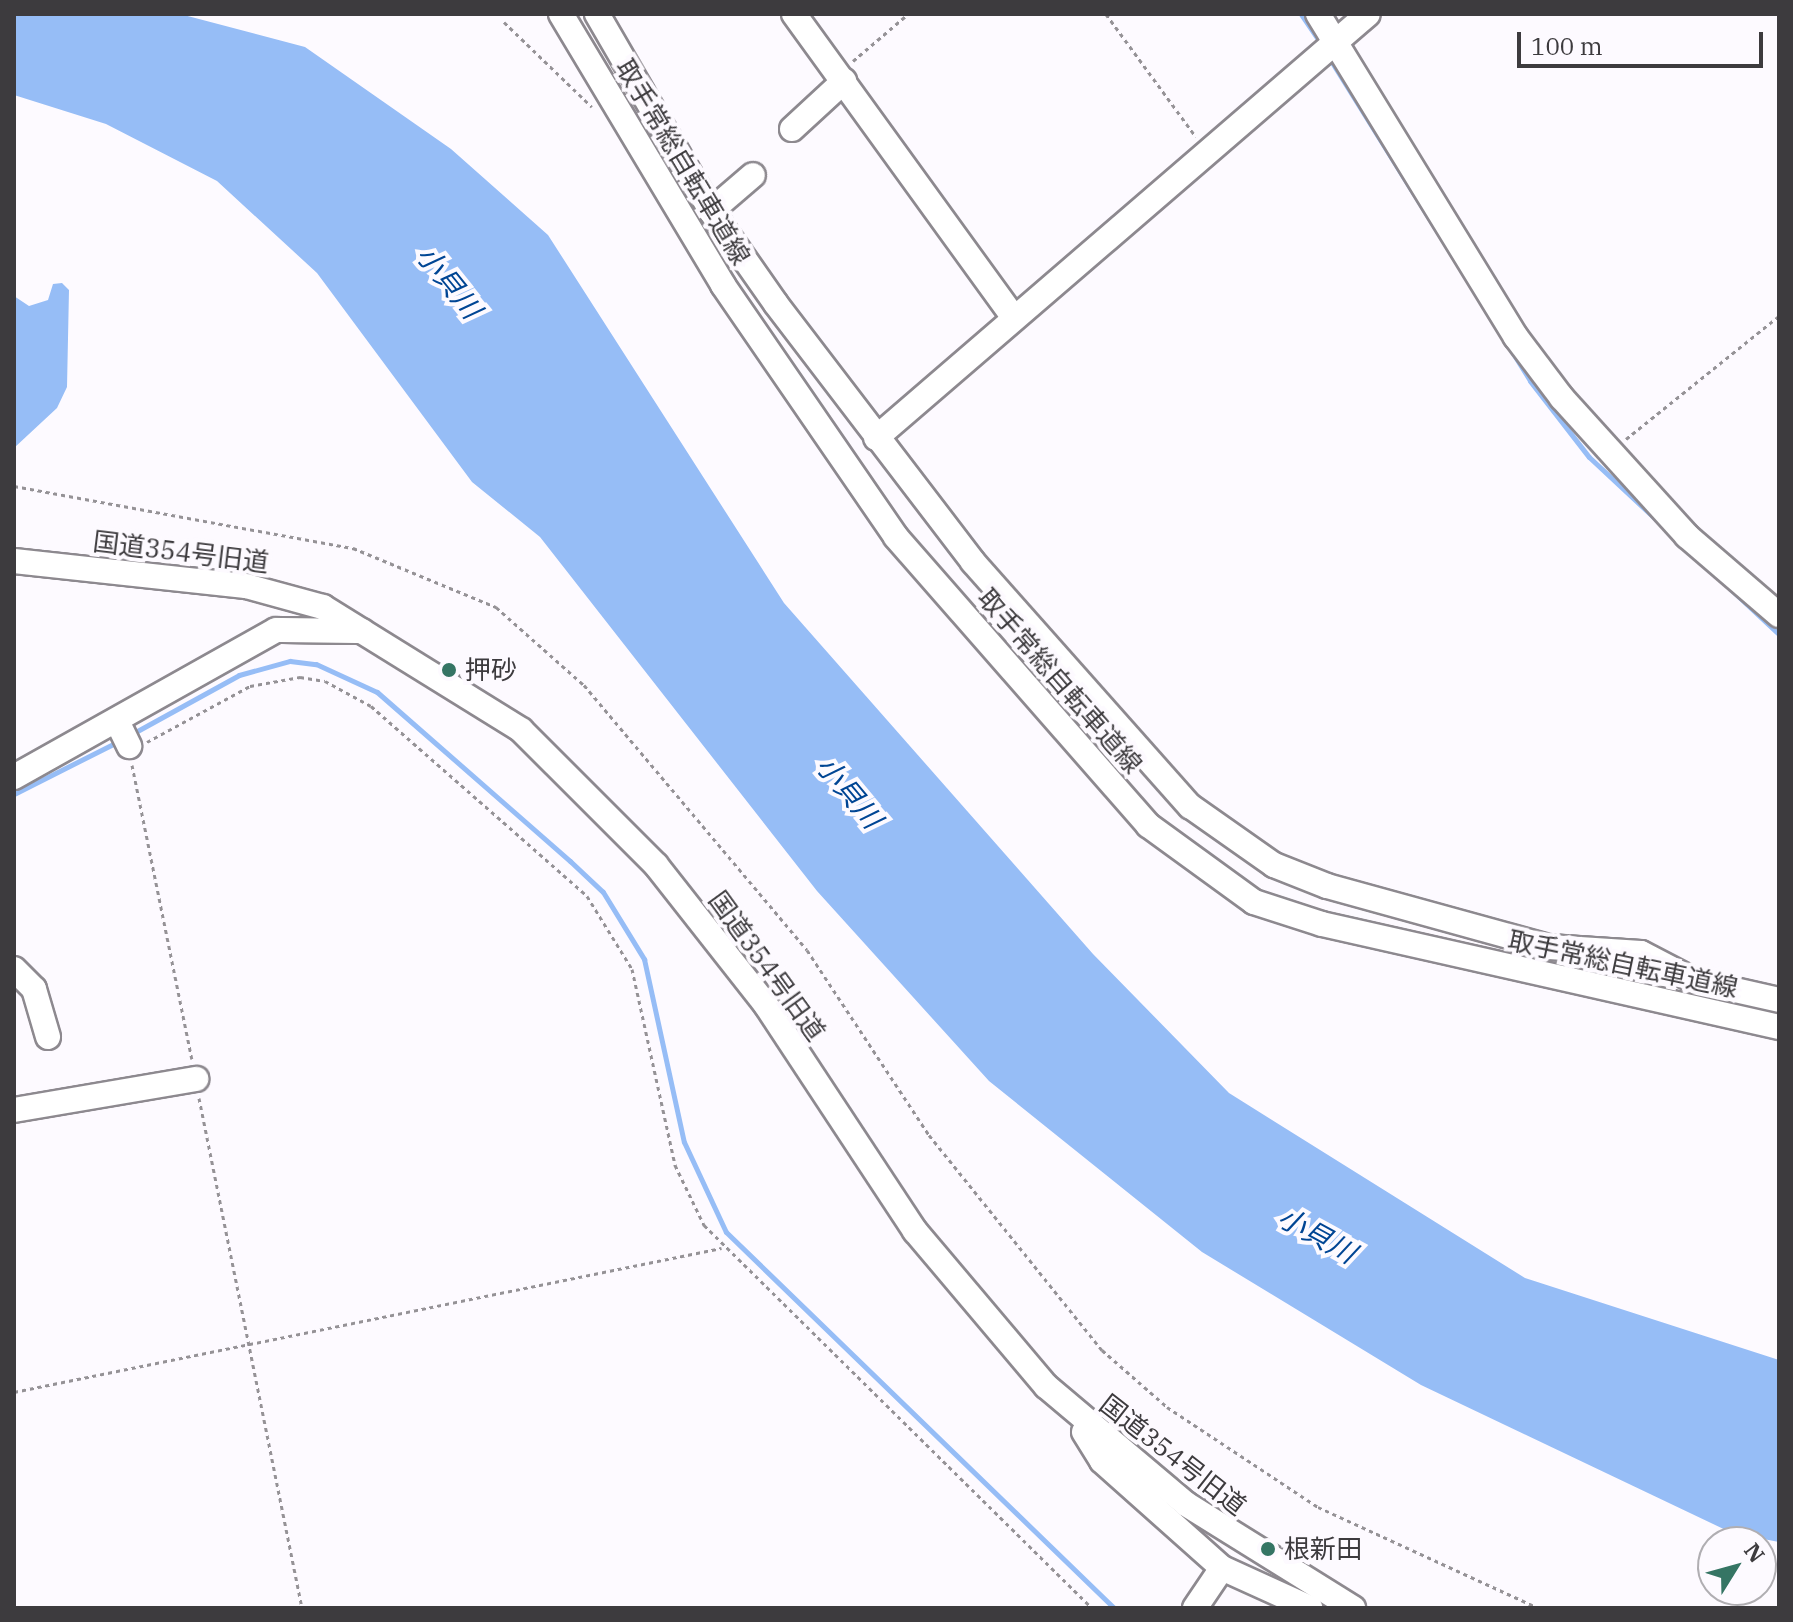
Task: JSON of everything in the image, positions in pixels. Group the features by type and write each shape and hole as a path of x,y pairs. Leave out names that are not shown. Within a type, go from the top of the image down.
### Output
{"street":[{"name":"取手常総自転車道線","path":"561,14 723,285 896,537 1148,825 1196,865 1254,902 1322,924 1779,1027"},
{"path":"597,14 711,211 876,438 973,562 1190,806 1274,865 1549,947 1641,953 1695,981 1779,1000"},
{"path":"794,14 1014,318"},
{"path":"1318,14 1516,337 1609,452 1687,536 1779,615"},
{"path":"876,438 1368,14"},
{"path":"792,129 841,78"},
{"path":"711,211 753,175"},
{"name":"国道354号旧道","path":"14,561 246,586 323,607 367,629 521,730 609,812 766,1005 915,1231 1082,1421 1186,1504 1353,1608"},
{"path":"14,777 124,737 276,630 300,625 350,636 367,629"},
{"path":"14,969 34,989 48,1037"},
{"path":"14,1110 196,1079"},
{"path":"1082,1421 1085,1442 1102,1461 1222,1568 1310,1608"},
{"path":"1195,1608 1222,1568"}],"path":[{"path":"841,78 908,14"},
{"path":"1106,14 1206,151"},
{"path":"504,22 596,111"},
{"path":"1609,452 1779,316"},
{"path":"14,486 353,548 441,579 506,615 592,694 807,950 929,1135 1102,1350 1167,1407 1318,1507 1539,1608"},
{"path":"302,1608 124,737 250,686 275,679 325,681 371,706 605,918 641,997 675,1165 722,1248 1092,1608"},
{"path":"14,1392 722,1248"}],"water":[{"name":"小貝川","path":"14,14 180,14 305,47 451,149 548,235 784,603 1093,954 1229,1093 1525,1278 1779,1360 1779,1542 1777,1526 1717,1526 1421,1385 1202,1252 989,1081 817,891 540,537 472,482 317,273 217,181 106,124 14,95"},
{"path":"62,283 69,290 67,387 57,408 14,448 14,296 29,306 48,300 53,284"}],"waterway":[{"path":"1301,14 1321,44"},
{"path":"1328,56 1530,381 1589,457 1779,634"},
{"path":"130,735 239,675 290,661 316,664 377,692 570,861 603,892 644,959 684,1142 726,1232 1114,1608"},
{"path":"14,794 117,742"}],"place":[{"name":"押砂","path":"449,670"},
{"name":"根新田","path":"1268,1549"}]}
